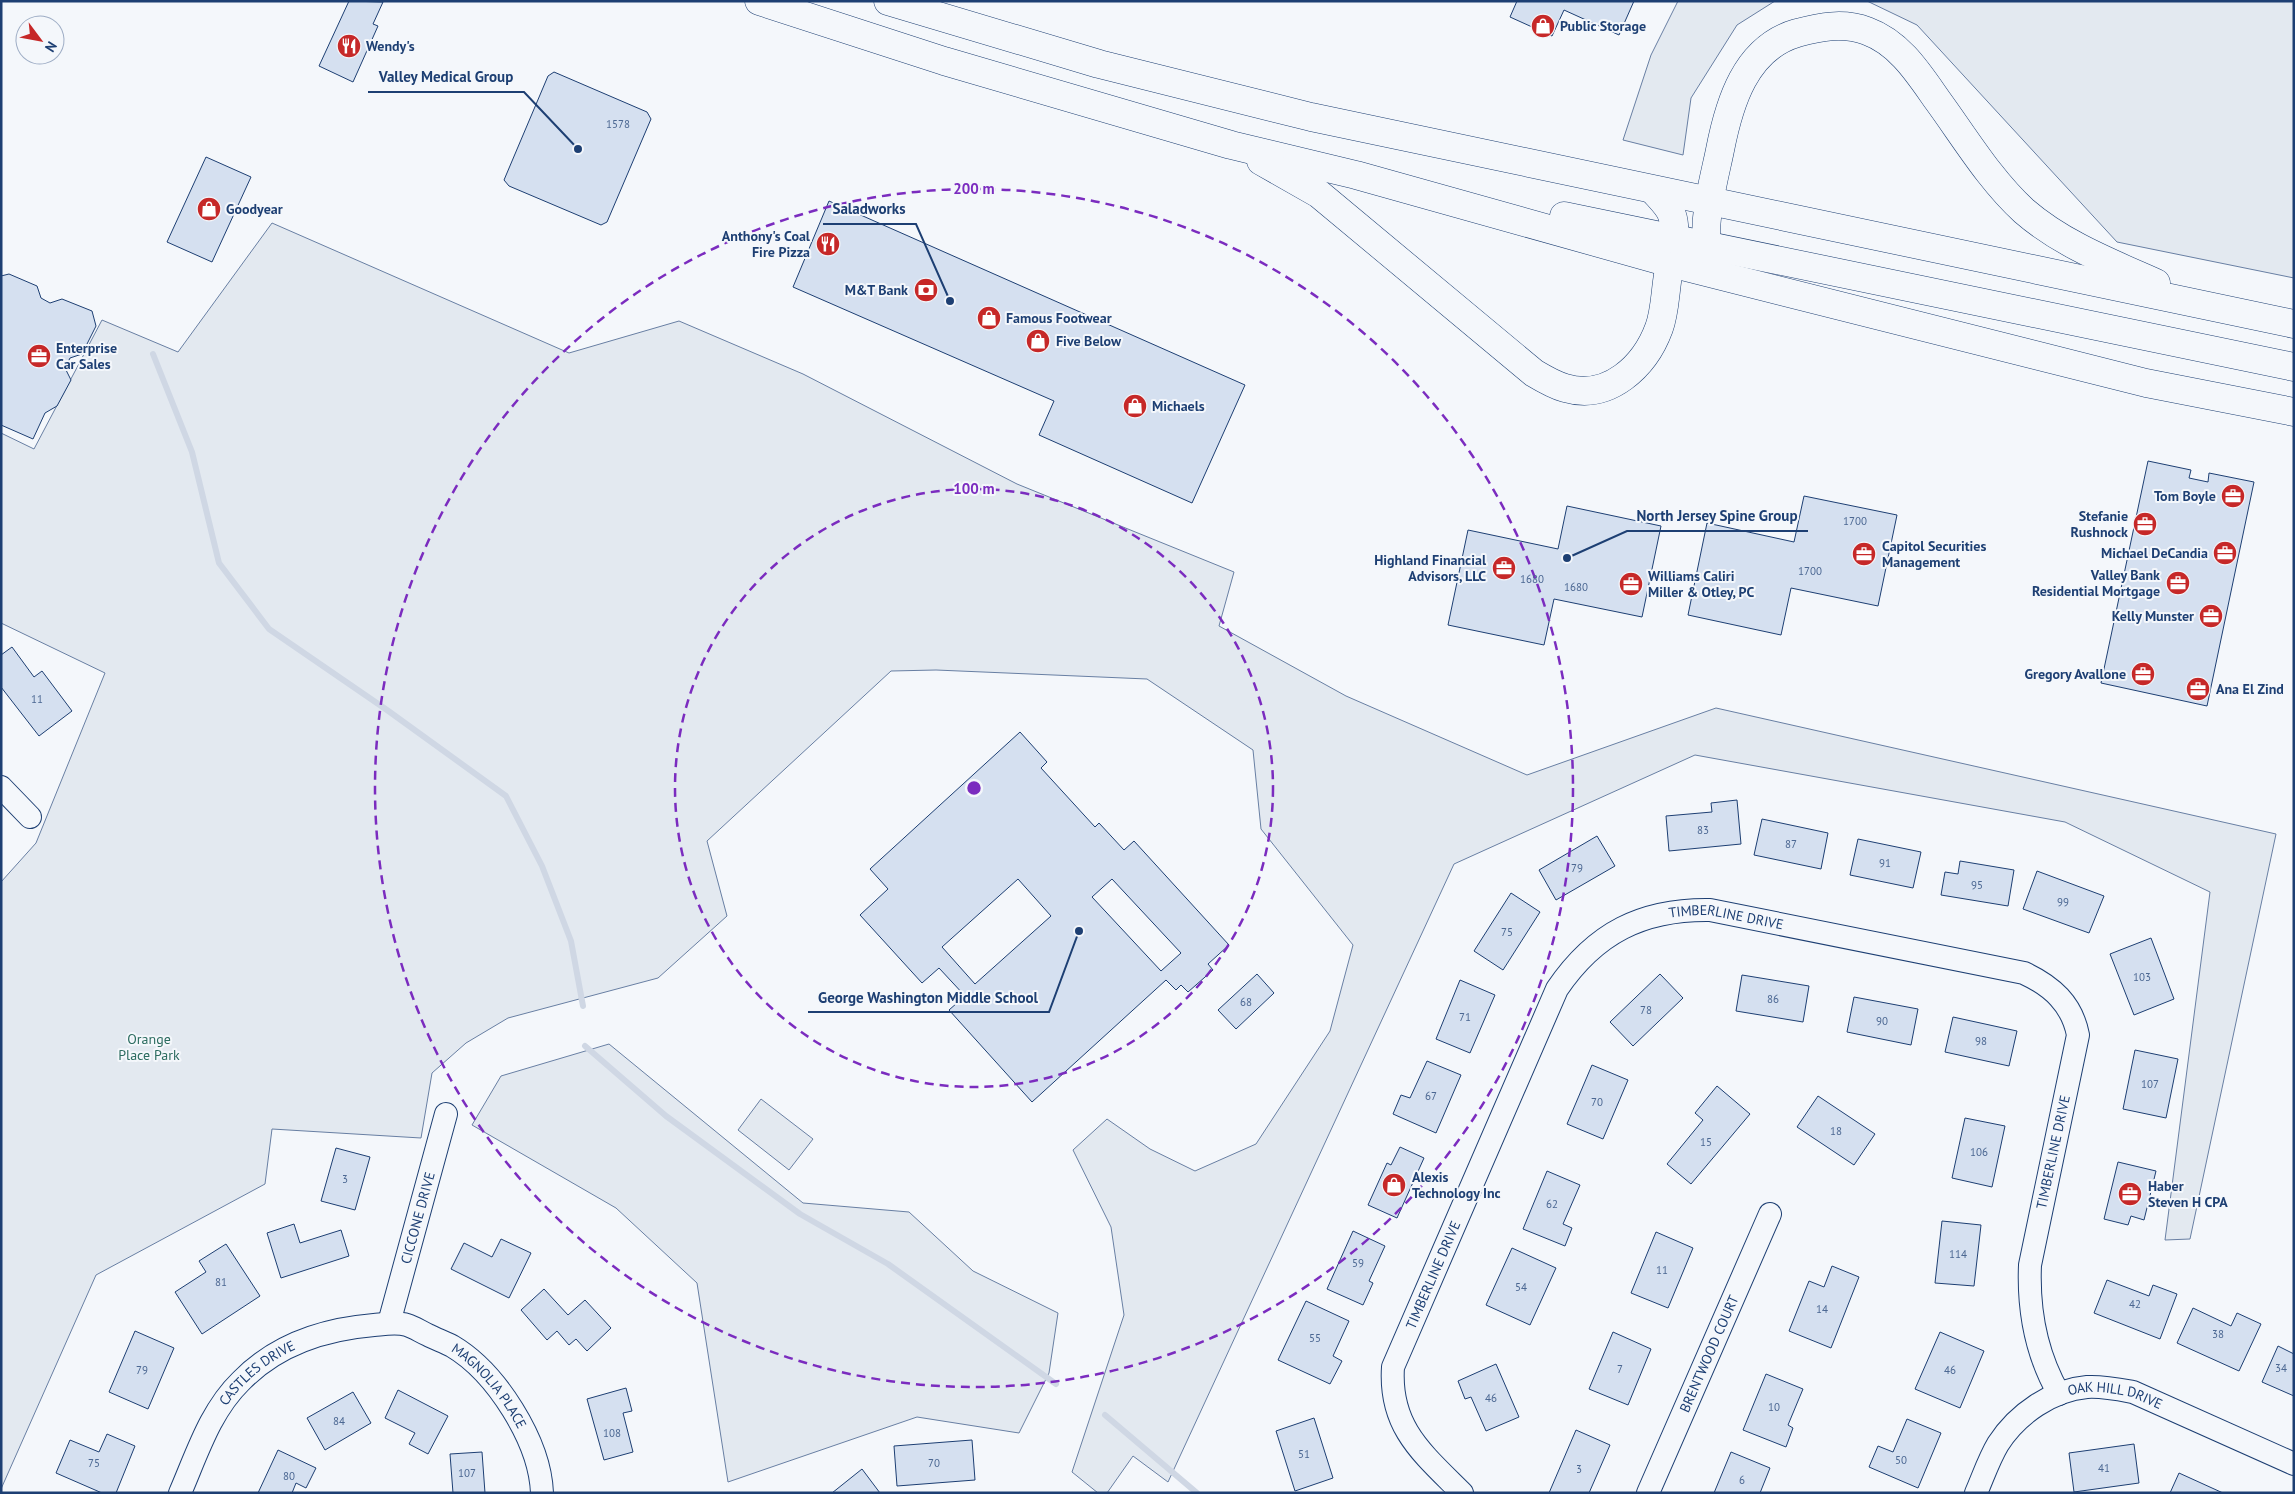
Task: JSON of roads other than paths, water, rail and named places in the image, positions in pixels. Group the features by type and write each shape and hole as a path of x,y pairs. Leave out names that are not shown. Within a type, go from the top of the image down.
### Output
{"highway":[{"path":"758,1 952,64 1231,145 1672,250 1732,279 2146,383 2294,412"},
{"path":"888,1 1099,64 1240,101 2294,324"},
{"path":"1732,279 1708,245 1707,225 1710,201 1731,102 1743,78 1767,50 1792,35 1820,27 1853,27 1867,31 1894,46 1916,70 1990,174 2025,211 2046,227 2097,256 2200,304"},
{"path":"1231,145 1319,194 1534,373 1566,389 1595,390 1609,386 1638,366 1648,352 1659,328 1672,250 1672,214 1654,190"},
{"path":"1672,250 1708,245 2294,367"}],"street":[{"path":"1,787 30,817"},
{"name":"TIMBERLINE DRIVE","path":"1462,1493 1417,1448 1404,1429 1395,1408 1392,1387 1393,1367 1557,988 1573,966 1593,946 1609,935 1636,922 1666,914 1710,910 2024,973 2042,981 2057,993 2069,1008 2078,1035 2030,1265 2029,1294 2032,1324 2040,1354 2059,1394"},
{"name":"CICCONE DRIVE","path":"389,1323 446,1114"},
{"name":"BRENTWOOD COURT","path":"1648,1493 1770,1214"},
{"name":"CASTLES DRIVE","path":"180,1493 211,1421 241,1380 264,1361 291,1345 321,1334 354,1326 389,1323"},
{"name":"MAGNOLIA PLACE","path":"389,1323 408,1325 452,1346 486,1376 507,1401 523,1428 535,1455 542,1493"},
{"name":"OAK HILL DRIVE","path":"1976,1493 1998,1443 2014,1423 2042,1402 2059,1394 2086,1387 2109,1387 2133,1392 2294,1464"}],"waterway":[{"path":"153,354 192,452 219,563 269,629 387,710 506,796 542,866 571,941 583,1006"},
{"path":"585,1046 666,1116 800,1214 888,1264 1056,1384"},
{"path":"1105,1415 1197,1493"}],"place":[{"name":"Public Storage","path":"1543,26"},
{"name":"Wendy's","path":"349,46"},
{"name":"Valley Medical Group","path":"578,149"},
{"name":"Goodyear","path":"209,209"},
{"name":"Anthony's Coal Fire Pizza","path":"828,244"},
{"name":"M&T Bank","path":"926,290"},
{"name":"Saladworks","path":"950,301"},
{"name":"Famous Footwear","path":"989,318"},
{"name":"Five Below","path":"1038,341"},
{"name":"Enterprise Car Sales","path":"39,356"},
{"name":"Michaels","path":"1135,406"},
{"name":"Tom Boyle","path":"2233,496"},
{"name":"Stefanie Rushnock","path":"2145,524"},
{"name":"Michael DeCandia","path":"2225,553"},
{"name":"Capitol Securities Management","path":"1864,554"},
{"name":"North Jersey Spine Group","path":"1567,558"},
{"name":"Highland Financial Advisors, LLC","path":"1504,568"},
{"name":"Valley Bank Residential Mortgage","path":"2178,583"},
{"name":"Williams Caliri Miller & Otley, PC","path":"1631,584"},
{"name":"Kelly Munster","path":"2211,616"},
{"name":"Gregory Avallone","path":"2143,674"},
{"name":"Ana El Zind","path":"2198,689"},
{"name":"George Washington Middle School","path":"1079,931"},
{"name":"Alexis Technology Inc","path":"1394,1185"},
{"name":"Haber Steven H CPA","path":"2130,1194"}],"park label":[{"name":"Orange Place Park","path":"149,1048"}]}
